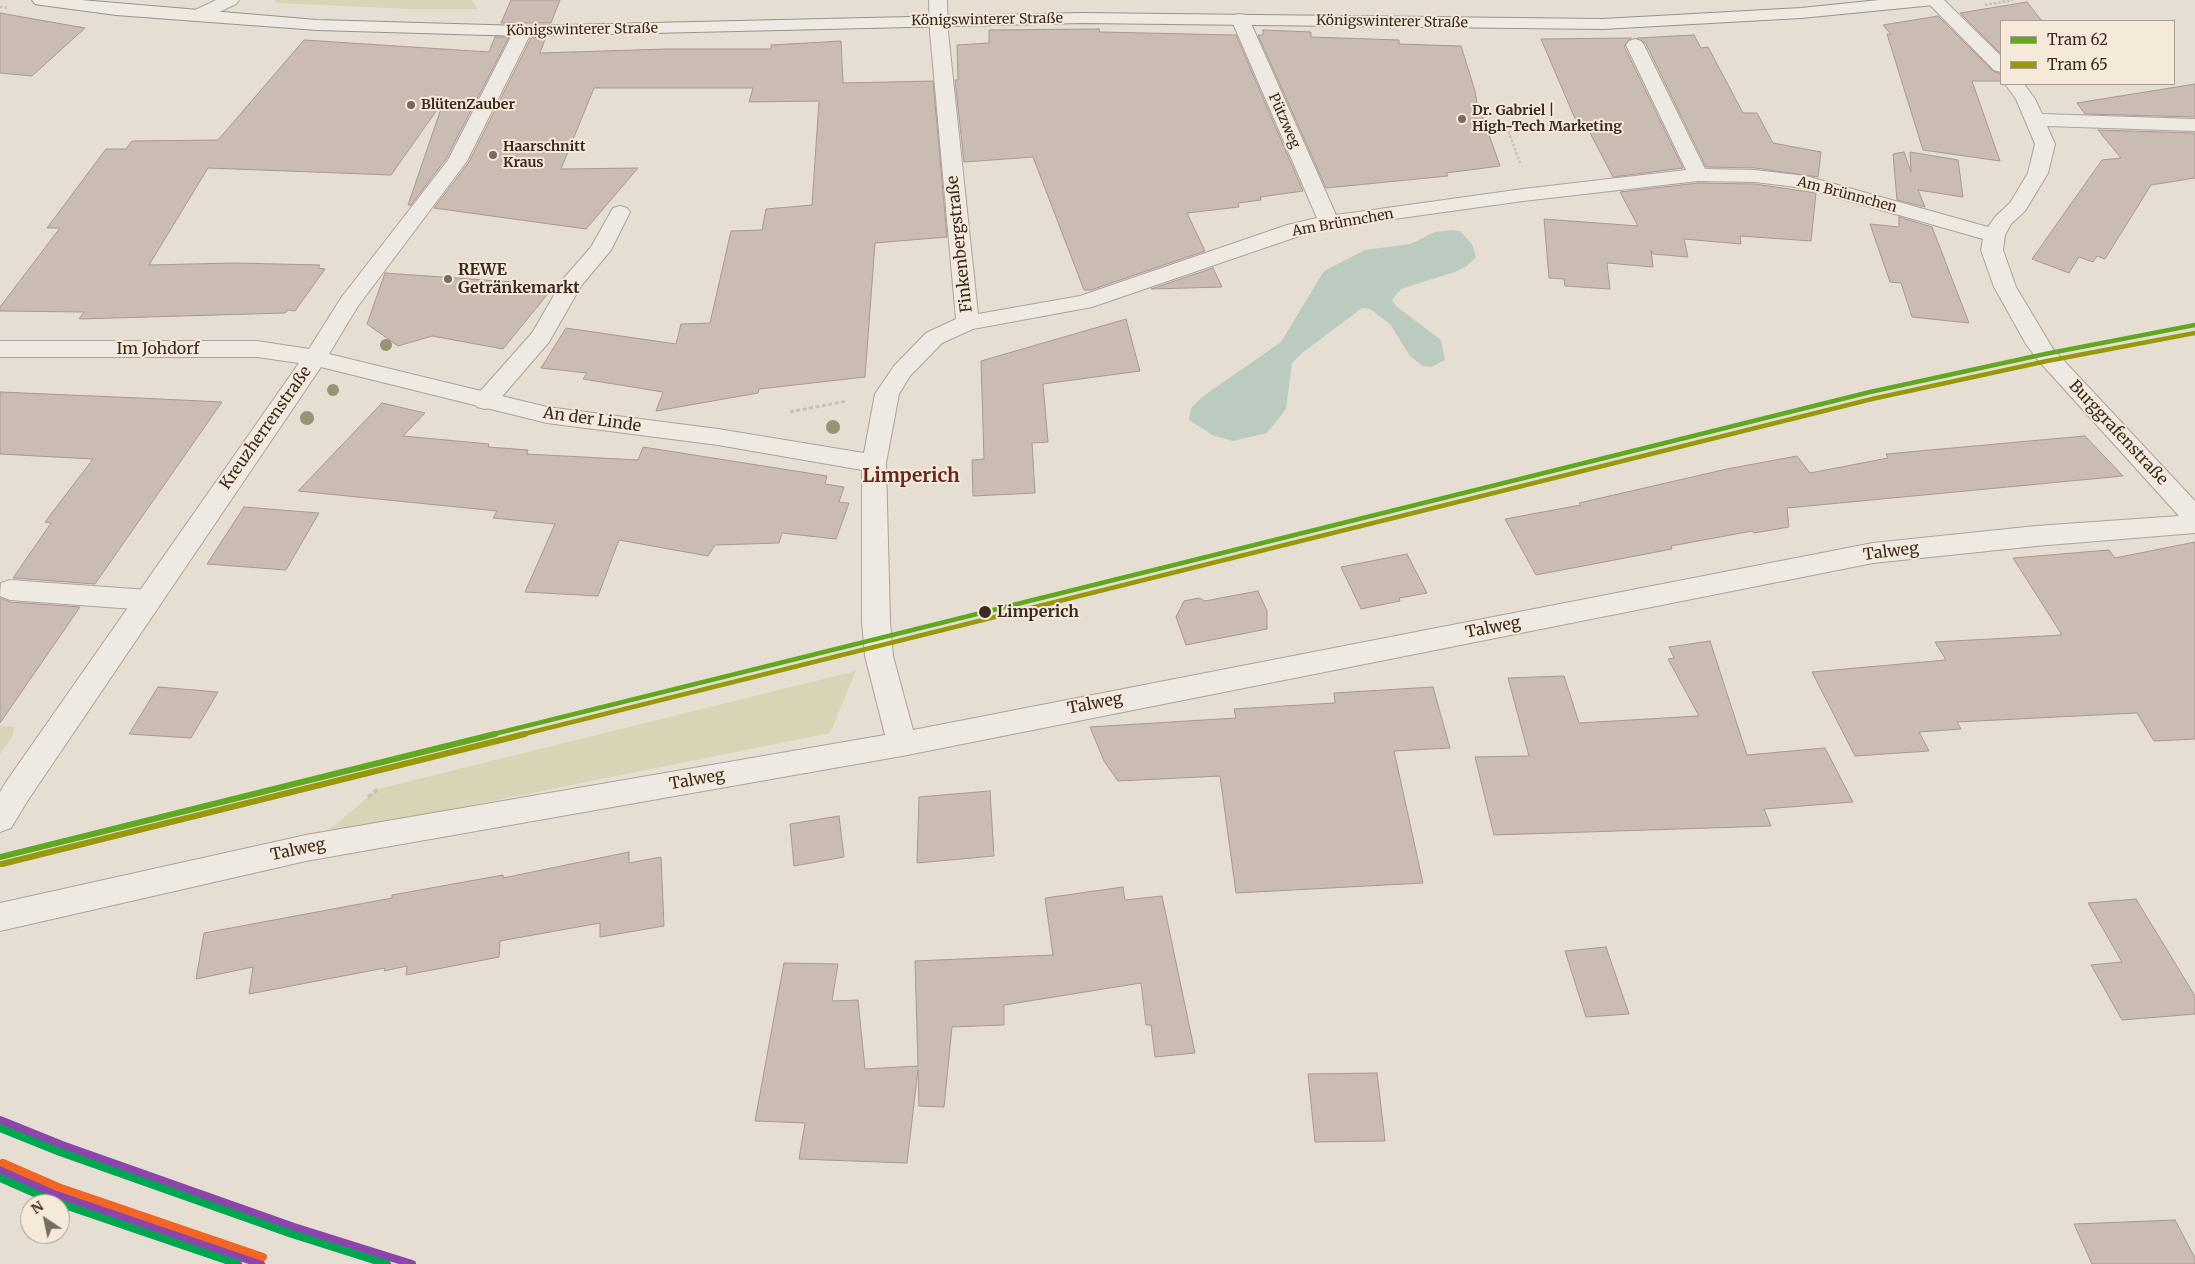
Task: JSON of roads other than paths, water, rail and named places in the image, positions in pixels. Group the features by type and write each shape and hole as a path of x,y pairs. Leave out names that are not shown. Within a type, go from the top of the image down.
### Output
{"street":[{"name":"Königswinterer Straße","path":"42,0 116,10 317,26 523,31 938,10 1240,19 1603,24 1801,13 1934,0"},
{"path":"197,16 230,0"},
{"path":"1934,0 2000,65"},
{"name":"Finkenbergstraße","path":"902,744 879,656 876,622 876,494 874,463 887,394 902,371 934,338 968,323 938,10"},
{"name":"Pützweg","path":"1240,19 1329,222"},
{"name":"Kreuzherrenstraße","path":"0,819 16,791 315,358 349,303 457,161 523,31"},
{"path":"1635,45 1698,175"},
{"path":"1994,235 2002,222 2018,207 2038,173 2045,144 2025,99 2015,85"},
{"path":"2035,120 2195,125"},
{"name":"Am Brünnchen","path":"968,323 1084,302 1277,236 1329,222 1523,195 1698,175 1755,176 1806,182 1994,235"},
{"path":"485,401 541,337 572,284 600,250 620,212"},
{"name":"Burggrafenstraße","path":"1994,235 1992,250 2005,287 2034,339 2195,517"},
{"name":"Im Johdorf","path":"0,349 257,350 315,358"},
{"name":"An der Linde","path":"315,358 547,415 718,437 874,463"},
{"name":"Talweg","path":"0,917 306,848 902,744 1051,712 1873,553 2036,536 2195,524"},
{"path":"10,590 148,600"}],"tram line":[{"name":"62","path":"0,857 1870,392 2045,354 2195,325"},
{"name":"65","path":"2,864 1872,399 2047,361 2195,333"}],"place":[{"name":"BlütenZauber","path":"411,105"},
{"name":"Dr. Gabriel | High-Tech Marketing","path":"1462,119"},
{"name":"Haarschnitt Kraus","path":"493,155"},
{"name":"REWE Getränkemarkt","path":"448,279"},
{"name":"Limperich","path":"985,612"}],"district":[{"name":"Limperich","path":"911,477"}]}
